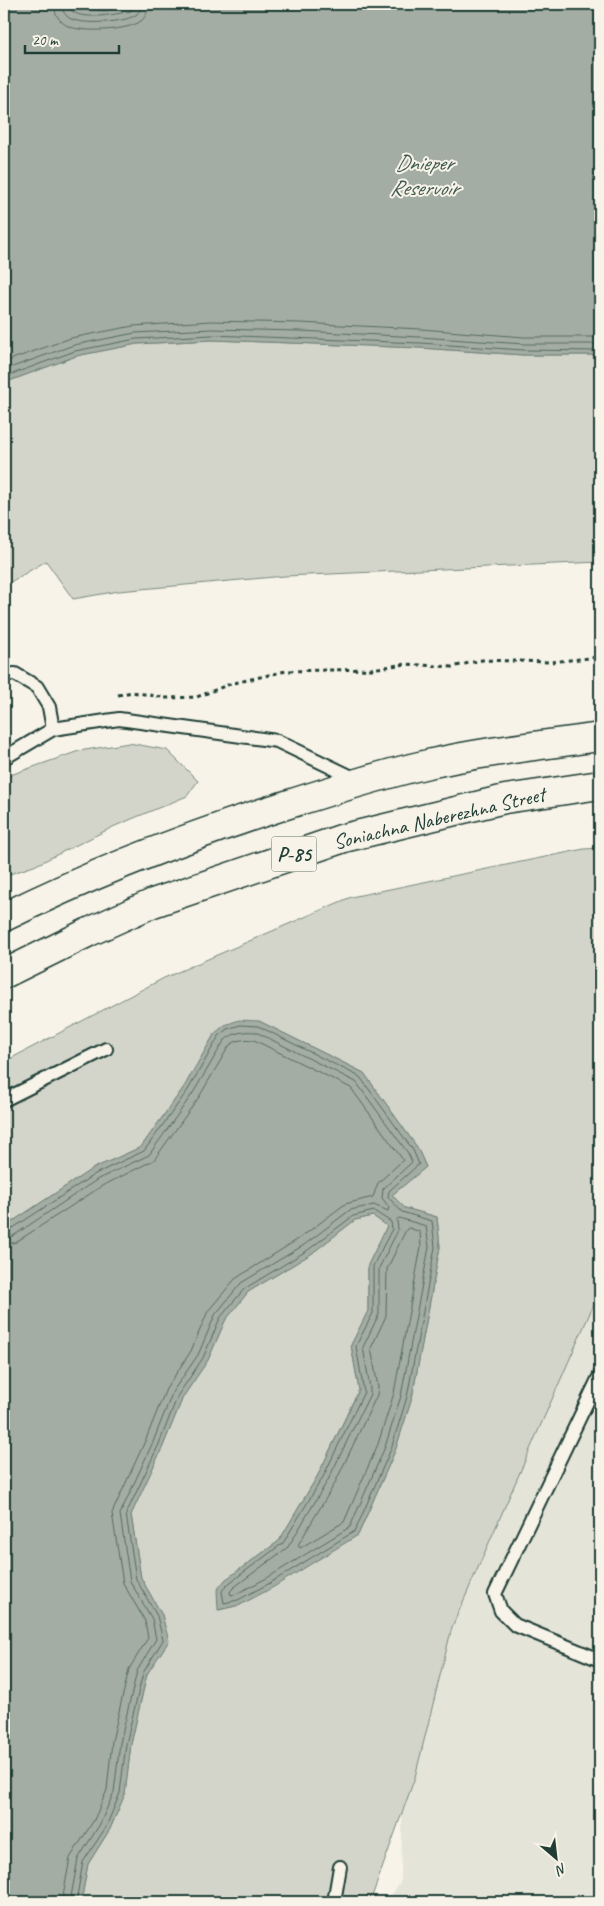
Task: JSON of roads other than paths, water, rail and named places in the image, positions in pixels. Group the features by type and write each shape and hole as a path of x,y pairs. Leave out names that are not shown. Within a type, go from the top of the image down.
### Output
{"main road":[{"name":"Р-85","path":"4,917 71,885 137,858 232,822 360,781 428,764 496,751 600,737"},
{"name":"Soniachna Naberezhna Street","path":"4,974 88,932 153,903 344,838 505,798 600,785"}],"lane":[{"path":"4,675 15,674 37,687 49,707 53,729"},
{"path":"4,758 53,729 119,719 277,741 360,781"},
{"path":"4,1100 106,1049"},
{"path":"600,1375 495,1594 501,1612 515,1625 600,1660"},
{"path":"334,1902 340,1866"}],"water":[{"name":"Dnieper Reservoir","path":"4,4 71,4 76,9 104,11 141,4 600,4 600,355 523,355 420,348 212,340 137,344 76,356 4,383"},
{"path":"239,1020 259,1021 364,1073 417,1147 426,1167 392,1195 405,1208 437,1217 440,1247 412,1398 395,1451 358,1535 272,1588 240,1605 218,1610 217,1590 225,1580 279,1541 318,1475 359,1390 351,1345 368,1311 368,1265 387,1226 373,1216 355,1220 311,1254 248,1292 225,1321 208,1360 183,1397 131,1515 141,1578 162,1615 169,1641 147,1674 131,1744 125,1794 110,1829 88,1864 81,1902 4,1902 4,1227 92,1169 141,1147 184,1087 215,1033 225,1025"}]}
